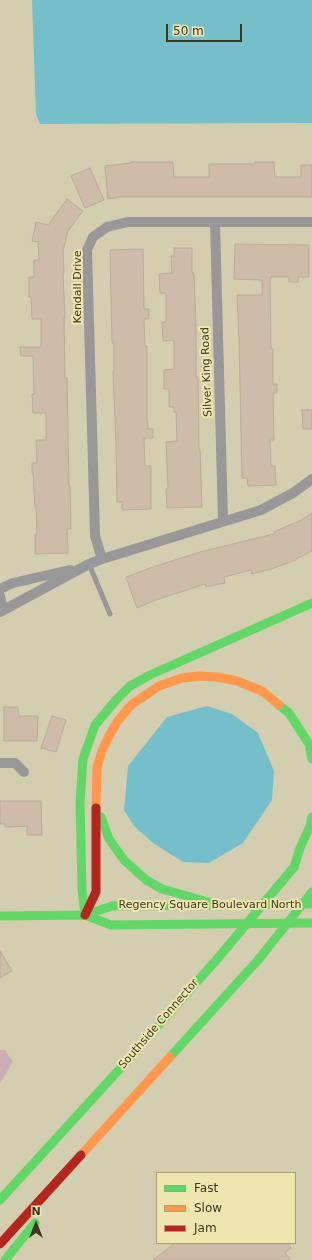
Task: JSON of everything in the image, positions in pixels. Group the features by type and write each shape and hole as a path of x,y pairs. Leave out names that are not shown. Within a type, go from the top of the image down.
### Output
{"main road":[{"path":"85,915 82,889 80,802 83,759 95,725 130,686 150,675 312,603"},
{"path":"85,915 96,892 97,767 108,736 117,722 131,705 149,692 159,686 182,678 199,676 217,677 237,681 262,691 289,712 309,744 312,759"},
{"path":"96,793 102,822 108,839 124,860 134,870 146,880 162,889 219,905"},
{"path":"296,865 300,848 310,826 312,817"},
{"name":"Southside Connector","path":"0,1200 127,1061 218,958 296,865 312,843"},
{"path":"0,1244 259,959 312,892"},
{"name":"Regency Square Boulevard North","path":"0,916 85,915 112,906 312,904"},
{"name":"Regency Square Boulevard North","path":"85,915 111,925 312,923"},
{"path":"74,1176 109,1124"},
{"path":"5,1260 39,1218"}],"street":[{"name":"Kendall Drive","path":"102,559 95,536 87,250 93,236 107,226 128,222 312,222"},
{"name":"Silver King Road","path":"215,222 223,521"},
{"path":"0,596 1,610 102,559 261,510 293,493 312,479"},
{"path":"0,589 13,583 86,566"},
{"path":"0,763 15,763 24,772"}],"lane":[{"path":"86,566 110,614"}],"shaded area":[{"path":"0,1050 5,1050 13,1062 0,1083"}],"water":[{"path":"32,0 312,0 312,123 40,124 36,114"},
{"path":"207,706 232,714 258,733 274,771 272,800 243,843 209,863 183,862 153,843 134,826 124,810 128,766 167,717"}],"building":[{"path":"131,162 173,162 174,177 209,177 209,164 255,164 255,162 274,162 275,177 301,177 301,165 312,165 312,197 120,197 108,199 105,166"},
{"path":"90,168 104,200 85,208 71,176"},
{"path":"67,199 83,211 68,231 63,251 65,378 67,378 71,529 67,529 68,553 35,554 35,534 37,534 32,463 37,463 36,440 46,440 46,413 33,413 33,356 21,356 20,347 41,347 41,319 32,319 31,297 29,297 29,277 34,277 34,260 39,260 38,242 32,241 36,222 48,225"},
{"path":"235,244 309,245 309,277 298,277 298,282 289,282 289,277 271,277 270,282 273,384 277,384 277,393 273,393 274,440 270,440 271,466 275,466 276,485 248,486 247,478 242,478 237,295 262,295 262,280 234,279"},
{"path":"174,248 192,248 202,507 167,508 166,489 168,489 166,442 177,441 176,412 174,412 174,407 169,407 169,389 164,389 164,370 174,369 174,340 163,341 162,322 166,322 166,293 160,293 159,274 172,273 171,256 174,256"},
{"path":"143,249 144,309 149,309 149,319 144,319 145,346 147,346 147,418 148,429 153,429 153,438 144,438 145,466 151,466 151,509 122,510 122,502 117,502 113,371 114,343 112,343 110,250"},
{"path":"302,410 312,410 312,429 303,429"},
{"path":"312,513 312,551 296,560 252,574 251,570 224,577 225,583 206,587 205,584 156,600 137,608 126,577 200,552 274,534 274,532 301,520"},
{"path":"4,707 18,707 19,716 38,716 37,741 4,741"},
{"path":"52,716 66,720 56,752 41,748"},
{"path":"0,801 41,801 42,835 27,835 27,826 5,827 5,824 0,824"},
{"path":"0,951 12,971 0,978"},
{"path":"174,1244 288,1244 291,1248 285,1253 291,1260 153,1260"}],"traffic: fast":[{"path":"85,915 82,889 80,802 83,759 95,725 130,686 150,675 312,603"},
{"path":"279,705 289,713 309,744 312,759"},
{"path":"101,817 109,839 124,860 146,880 162,889 219,905"},
{"path":"294,867 312,817"},
{"path":"218,958 294,867"},
{"path":"259,959 312,892"},
{"path":"0,916 85,915 112,906 311,904"},
{"path":"85,915 111,925 312,923"},
{"path":"0,1200 127,1061 218,958"},
{"path":"170,1057 259,959"},
{"path":"5,1260 35,1223"}],"traffic: slow":[{"path":"96,808 97,767 109,736 117,722 131,705 159,686 182,678 199,676 217,677 237,681 262,691 279,705"},
{"path":"81,1155 170,1057"}],"traffic: jam":[{"path":"85,915 96,892 96,808"},
{"path":"0,1244 81,1155"}]}
